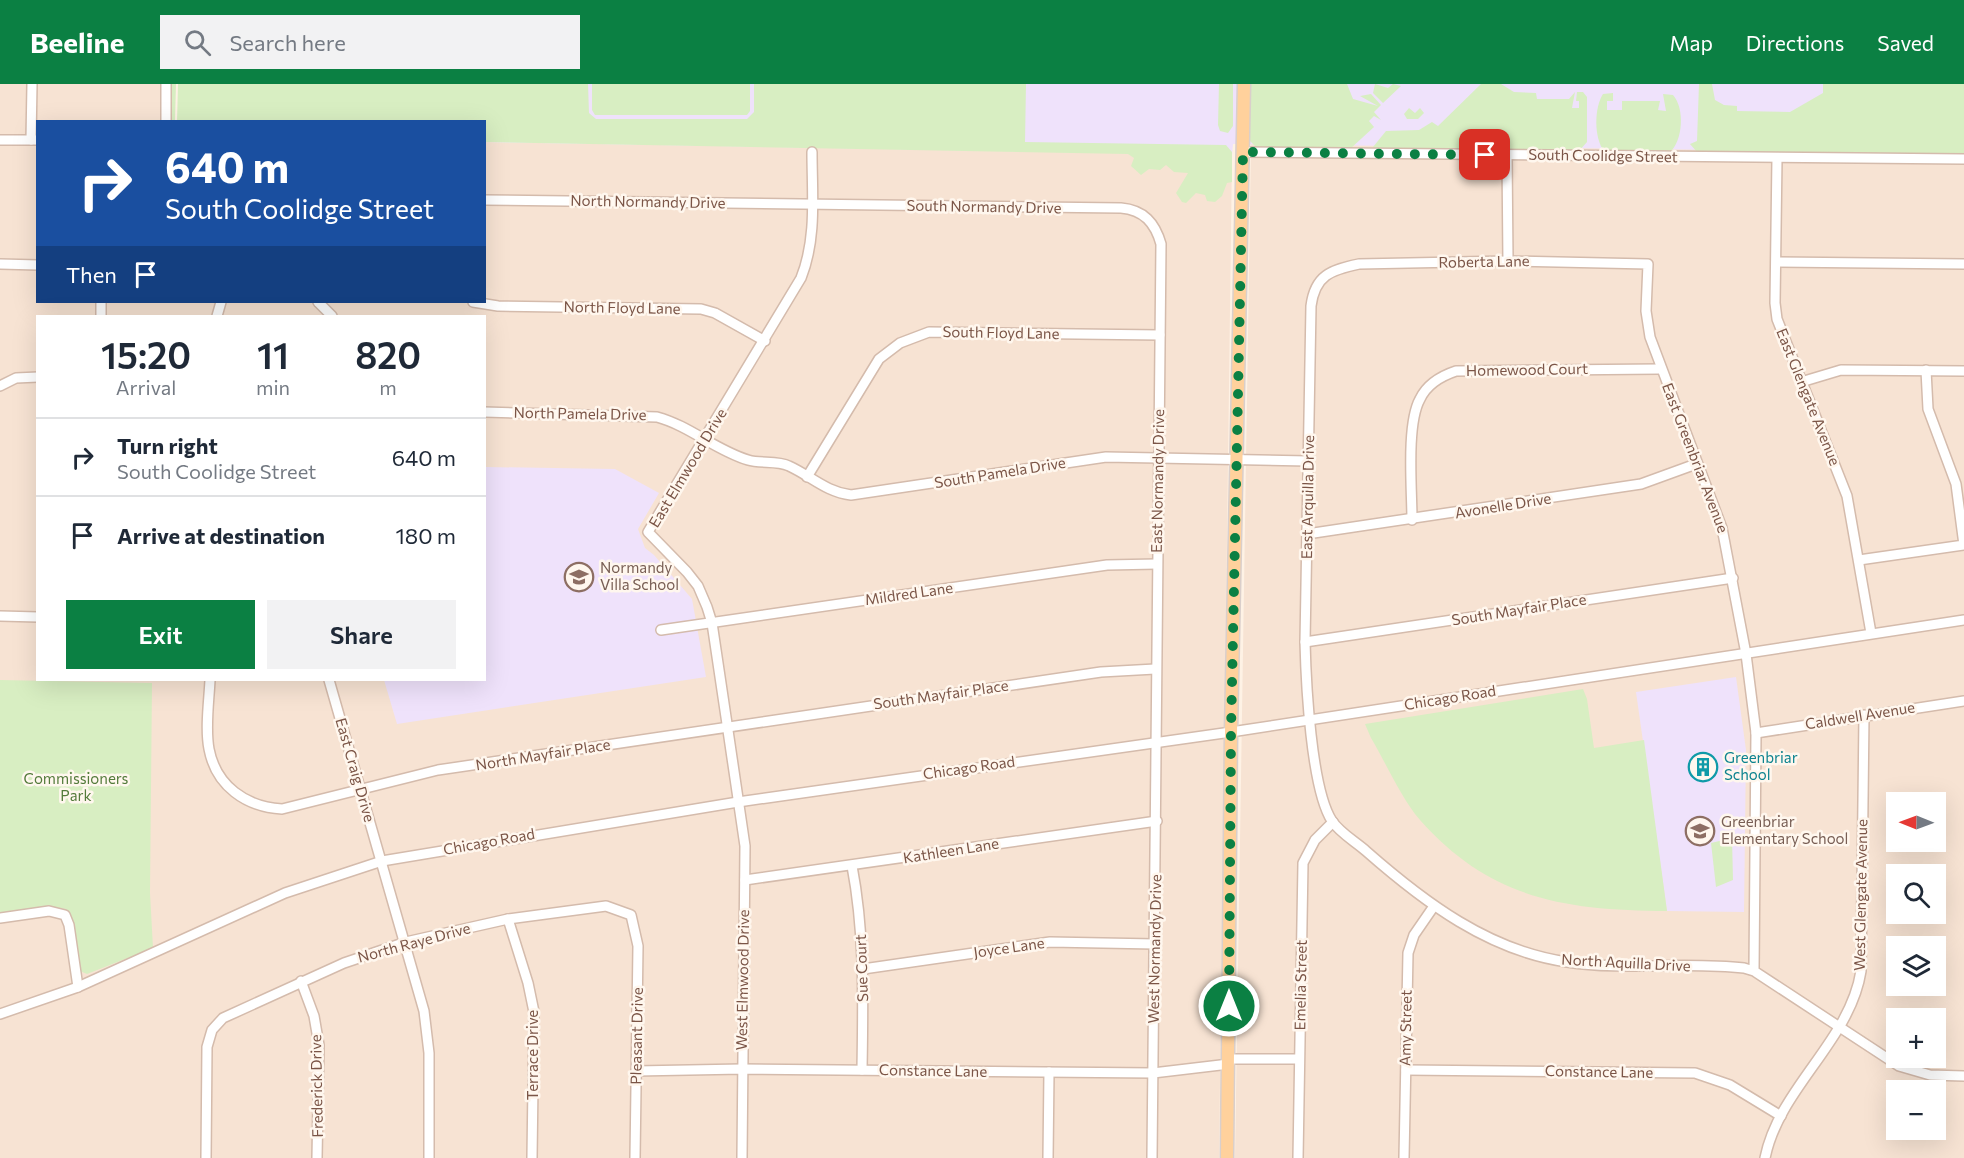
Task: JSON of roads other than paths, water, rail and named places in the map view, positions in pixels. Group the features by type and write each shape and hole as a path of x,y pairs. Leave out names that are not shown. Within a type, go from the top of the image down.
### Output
{"main road":[{"path":"1227,1158 1231,732 1244,84"}],"street":[{"path":"0,140 34,140 32,84"},
{"path":"166,84 166,120"},
{"name":"East Elmwood Drive","path":"738,802 712,623 698,586 648,532 765,341 806,264 812,232 812,152"},
{"name":"South Coolidge Street","path":"1243,152 1964,159"},
{"path":"1507,155 1508,261"},
{"name":"East Glengate Avenue","path":"1777,158 1778,319 1847,496 1870,633"},
{"name":"North Normandy Drive","path":"486,200 812,204"},
{"name":"South Normandy Drive","path":"812,204 1121,208 1134,210 1152,223"},
{"name":"East Normandy Drive","path":"1152,223 1161,244 1155,741"},
{"name":"Roberta Lane","path":"1323,277 1335,269 1359,264 1508,261 1648,264"},
{"path":"1777,262 1964,264"},
{"path":"0,264 36,265"},
{"name":"East Greenbriar Avenue","path":"1648,264 1646,310 1650,337 1660,369 1722,528 1746,654 1756,733 1754,971"},
{"name":"East Arquilla Drive","path":"1310,720 1305,642 1311,306 1315,289 1323,277"},
{"path":"319,303 331,315"},
{"name":"North Floyd Lane","path":"479,303 498,306 701,309 715,313 765,341"},
{"name":"South Floyd Lane","path":"807,477 871,371 887,351 900,343 929,332 1160,335"},
{"name":"Homewood Court","path":"1412,520 1413,423 1419,399 1441,376 1456,371 1660,369"},
{"path":"1802,382 1841,370 1964,371"},
{"path":"1859,560 1964,545 1956,484 1928,409 1926,370"},
{"path":"0,386 16,378 36,377"},
{"name":"North Pamela Drive","path":"486,412 649,415 677,424 705,441"},
{"name":"South Pamela Drive","path":"705,441 750,461 788,465 837,492 860,495 1106,457 1308,461"},
{"name":"Avonelle Drive","path":"1307,534 1641,484 1696,464"},
{"name":"Mildred Lane","path":"661,630 1107,565 1157,564"},
{"name":"South Mayfair Place","path":"1305,642 1733,578"},
{"path":"0,616 36,617"},
{"name":"Chicago Road","path":"0,1014 78,987 285,893 382,861 738,802 1231,732 1964,620"},
{"name":"South Mayfair Place","path":"728,727 1090,674 1155,669"},
{"name":"North Mayfair Place","path":"210,681 209,749 221,780 234,792 257,805 282,809 438,771 728,727"},
{"name":"East Craig Drive","path":"329,681 424,1011 431,1099 429,1158"},
{"name":"Caldwell Avenue","path":"1756,733 1964,701"},
{"name":"West Glengate Avenue","path":"1765,1158 1768,1143 1781,1116 1851,1008 1861,971 1864,715"},
{"name":"North Aquilla Drive","path":"1310,720 1322,795 1333,822 1434,906 1467,927 1514,950 1564,962 1737,967 1754,971 1899,1066 1930,1075 1964,1076"},
{"name":"West Normandy Drive","path":"1152,1158 1157,821 1155,741"},
{"name":"West Elmwood Drive","path":"738,802 744,846 745,880 742,1158"},
{"name":"Kathleen Lane","path":"745,880 1157,821"},
{"name":"Emelia Street","path":"1298,1158 1303,863 1315,840 1333,822"},
{"name":"Sue Court","path":"852,866 858,899 863,969 862,1070"},
{"name":"North Raye Drive","path":"206,1158 207,1047 212,1030 223,1018 300,981 405,942 508,919 606,906 631,915"},
{"name":"Amy Street","path":"1404,1158 1408,953 1414,935 1434,906"},
{"path":"0,918 49,911 65,915 69,925 78,987"},
{"name":"Pleasant Drive","path":"631,915 638,946 634,1158"},
{"name":"Terrace Drive","path":"508,919 528,983 534,1012 532,1158"},
{"name":"Joyce Lane","path":"863,969 1050,942 1155,944"},
{"name":"Frederick Drive","path":"300,981 314,1016 319,1045 317,1158"},
{"name":"Constance Lane","path":"636,1071 742,1069 1153,1073 1229,1061 1299,1059"},
{"name":"Constance Lane","path":"1406,1070 1695,1073 1730,1084 1781,1116"},
{"path":"1048,1158 1049,1072"}],"place":[{"name":"Normandy Villa School","path":"579,577"},
{"name":"Greenbriar School","path":"1703,767"},
{"name":"Greenbriar Elementary School","path":"1700,831"}],"park label":[{"name":"Commissioners Park","path":"76,788"}]}
